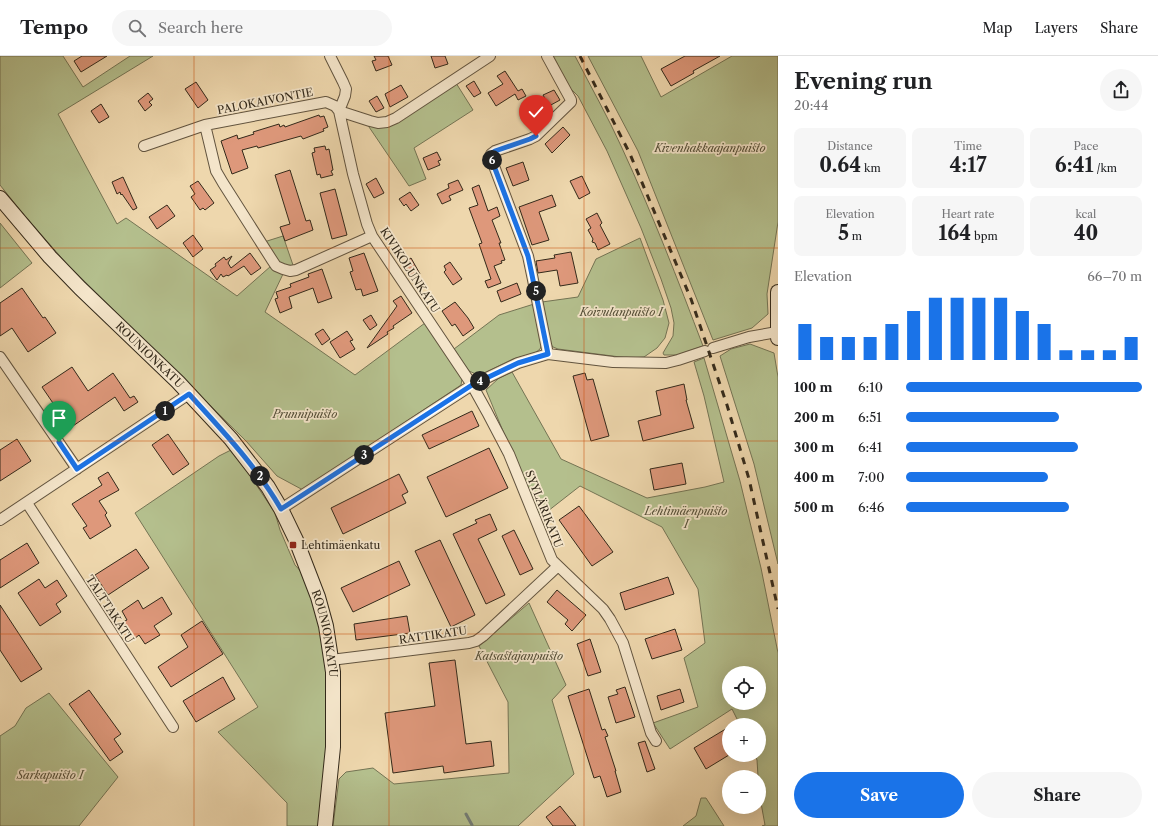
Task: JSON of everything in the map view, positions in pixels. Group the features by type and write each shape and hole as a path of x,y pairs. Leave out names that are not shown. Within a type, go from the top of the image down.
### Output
{"main road":[{"name":"ROUNIONKATU","path":"0,198 50,257 189,394 231,439 268,487 281,509 296,540 313,582 326,626 333,672 333,747 325,826"},
{"path":"778,292 778,335"}],"street":[{"path":"330,56 344,82 346,89 339,111"},
{"name":"PALOKAIVONTIE","path":"144,146 205,125 326,102 335,106 339,111 378,123 387,122 396,118 490,56"},
{"path":"546,56 571,102 536,136 495,151 491,154 491,158 528,256 548,354"},
{"name":"KIVIKOLUNKATU","path":"339,111 353,174 367,224 372,236 472,385"},
{"path":"205,125 216,171 276,266 290,271 296,270 372,236"},
{"path":"281,509 472,385 518,363 548,354 613,362 666,363 749,337 778,335"},
{"path":"0,357 77,469"},
{"name":"SYYLÄRIKATU","path":"472,385 509,454 552,560 603,609 614,624 623,643 651,732 656,741"},
{"path":"0,520 189,394"},
{"name":"TALTTAKATU","path":"27,503 173,727"},
{"name":"RATTIKATU","path":"331,660 470,643 476,641 484,636 558,566"}],"green space":[{"name":"Prunnipuisto","path":"0,56 63,56 83,87 130,56 153,56 58,114 117,224 126,218 237,296 271,266 283,274 265,312 355,375 425,323 462,379 461,385 303,490 277,476 246,441 67,264 0,185"},
{"path":"550,56 575,56 611,125 633,172 703,346 677,355 664,355 663,353 673,336 674,323 671,308 661,279 641,228 607,151 578,96 567,85"},
{"name":"Kivenhakkaajanpuisto","path":"588,56 641,56 661,97 732,56 778,56 778,222 767,294 768,314 752,328 713,340 638,151"},
{"path":"456,83 473,110 414,148 426,179 409,186 367,124 377,126"},
{"path":"0,223 32,263 0,288"},
{"path":"283,236 294,268 282,266 264,242"},
{"name":"Koivulanpuisto I","path":"640,238 663,300 669,323 665,338 657,348 644,357 628,358 558,349 553,347 550,343 542,302 578,297 596,259"},
{"path":"534,304 542,344 540,349 535,353 513,359 482,374 476,374 469,371 454,349 499,315"},
{"path":"750,344 774,353 778,377 778,564 754,464 720,356 731,349"},
{"name":"Lehtimäenpuisto I","path":"704,358 740,481 761,568 778,653 778,826 762,826 765,825 763,814 766,814 766,770 758,770 757,762 766,762 766,718 736,718 732,710 766,710 766,666 722,666 722,710 730,710 670,749 653,723 698,707 684,658 705,643 698,589 662,527 580,486 539,518 486,390 499,378 512,372 561,459 647,498 724,482 704,396 694,362"},
{"path":"231,450 239,459 275,513 280,530 295,565 305,576 315,606 326,658 329,712 320,826 287,826 287,803 218,732 258,707 135,513 219,456"},
{"name":"Katsastajanpuisto","path":"529,603 566,685 552,700 574,774 518,826 333,826 339,779 346,772 373,768 394,784 509,773 508,702 479,646"},
{"name":"Sarkapuisto I","path":"49,693 118,777 79,826 0,826 0,736 15,726 26,708"},
{"path":"701,798 706,798 724,826 683,826 696,816"}],"building":[{"path":"82,56 107,56 81,72 74,61"},
{"path":"374,56 388,56 392,65 376,71 372,61 376,60"},
{"path":"431,56 445,56 448,64 435,68"},
{"path":"685,56 720,56 693,71 694,73 671,86 661,69"},
{"path":"505,71 518,91 522,89 526,96 518,100 515,94 496,106 488,93 503,84 497,76"},
{"path":"474,81 481,93 474,97 466,86"},
{"path":"196,82 208,100 198,108 185,89"},
{"path":"401,85 408,97 390,107 385,94"},
{"path":"554,90 560,100 549,106 543,95"},
{"path":"148,93 153,99 149,102 152,105 145,111 138,101"},
{"path":"377,96 384,108 376,112 369,101"},
{"path":"101,104 109,117 99,123 91,111"},
{"path":"319,115 320,117 324,116 328,127 323,129 324,131 303,139 301,136 258,148 257,146 242,150 248,168 232,174 221,141 237,135 238,139 254,134 253,132 279,124 280,127 284,125 285,127"},
{"path":"563,127 570,135 552,153 545,144"},
{"path":"325,146 326,150 329,149 333,170 331,171 333,175 321,178 320,174 317,175 312,153 315,152 314,148"},
{"path":"437,152 441,160 438,161 440,165 428,170 423,158"},
{"path":"523,162 529,180 513,186 506,168"},
{"path":"290,170 306,221 310,220 313,230 285,241 280,227 290,224 275,175"},
{"path":"582,176 590,193 579,199 570,181"},
{"path":"123,177 137,208 133,210 120,192 117,194 112,182"},
{"path":"376,178 384,193 374,198 366,184"},
{"path":"458,180 463,190 449,196 451,200 442,204 437,194 449,188 448,184"},
{"path":"198,181 214,203 205,210 203,208 200,210 191,197 195,194 190,186"},
{"path":"479,185 488,211 497,207 500,216 492,220 501,243 499,243 505,260 494,266 501,283 488,288 485,281 491,279 479,244 482,243 469,208 478,205 472,188"},
{"path":"335,189 347,235 332,239 320,193"},
{"path":"410,192 419,205 411,211 406,204 404,206 399,199"},
{"path":"552,195 556,206 539,212 549,240 532,245 519,207"},
{"path":"167,205 175,216 157,229 149,217"},
{"path":"597,213 602,223 600,225 610,244 598,250 595,243 592,242 593,239 588,230 591,228 586,219"},
{"path":"193,235 203,249 193,257 183,243"},
{"path":"571,252 578,283 560,286 557,270 538,273 536,261 555,258 554,255"},
{"path":"250,253 261,268 251,275 244,266 228,276 223,277 221,274 217,280 210,270 224,257 226,260 232,256 228,263 231,268"},
{"path":"364,253 378,291 363,296 361,289 356,290 350,272 353,271 349,258"},
{"path":"411,258 420,274 412,279 403,263"},
{"path":"450,262 462,279 453,285 444,272 446,270 444,266"},
{"path":"322,269 332,298 318,303 313,288 289,297 292,308 280,313 275,299 278,298 276,292 291,287 290,284 309,277 308,274"},
{"path":"517,283 521,294 501,302 497,291"},
{"path":"22,288 43,318 45,317 56,333 28,352 12,328 0,336 0,303"},
{"path":"401,296 412,313 393,326 394,328 387,332 388,334 367,348 397,306 393,301"},
{"path":"455,302 474,328 463,336 455,324 452,326 442,311"},
{"path":"371,315 377,325 370,330 363,320"},
{"path":"323,329 330,339 322,345 315,334"},
{"path":"347,331 353,340 350,341 355,349 340,358 330,342"},
{"path":"72,367 88,391 113,373 130,398 134,396 138,402 124,411 115,397 70,428 42,387"},
{"path":"585,373 587,380 593,379 609,436 591,441 573,376"},
{"path":"684,384 686,400 694,428 643,441 638,421 661,415 656,391"},
{"path":"472,411 479,426 429,449 422,435"},
{"path":"168,434 189,464 173,475 152,445"},
{"path":"17,439 31,461 0,481 0,450"},
{"path":"489,448 508,488 446,517 427,477"},
{"path":"682,463 686,484 654,490 650,469"},
{"path":"108,472 119,490 99,501 107,513 105,515 111,526 90,539 83,528 87,526 72,504 102,485 98,478"},
{"path":"399,474 408,492 402,495 406,503 343,534 331,508"},
{"path":"579,506 613,552 592,566 559,520"},
{"path":"490,514 497,530 478,539 505,595 486,604 453,534 477,523 475,520"},
{"path":"514,530 533,569 520,575 502,536"},
{"path":"440,540 475,615 451,627 415,551"},
{"path":"27,543 39,563 0,588 0,560"},
{"path":"136,549 149,568 108,595 95,575"},
{"path":"399,561 410,585 353,612 341,588"},
{"path":"668,577 674,594 625,610 620,593"},
{"path":"39,579 45,588 57,580 67,596 56,604 61,612 40,626 18,593"},
{"path":"557,590 586,615 572,631 565,624 568,620 547,602"},
{"path":"162,597 172,614 154,626 160,635 145,644 139,635 134,639 123,622 127,620 122,611 138,600 143,609"},
{"path":"0,605 42,669 21,682 0,650"},
{"path":"407,616 410,633 356,640 354,624"},
{"path":"202,621 223,654 171,687 158,667 188,647 181,635"},
{"path":"675,629 682,650 652,659 645,639"},
{"path":"590,639 601,672 588,676 577,644"},
{"path":"455,660 466,744 491,741 494,766 444,773 443,766 393,773 385,713 435,706 429,663"},
{"path":"223,677 235,699 196,722 183,701"},
{"path":"625,687 635,717 616,723 608,697 618,694 616,690"},
{"path":"589,689 602,730 605,729 608,736 605,737 621,792 607,797 600,776 594,778 568,696"},
{"path":"680,689 684,702 661,710 657,696"},
{"path":"89,690 121,734 114,739 123,752 110,761 69,704"},
{"path":"722,731 722,759 706,769 694,748"},
{"path":"645,741 655,769 647,772 638,743"},
{"path":"560,806 576,826 553,826 546,817"}],"waterway":[{"path":"466,814 472,825"}],"railway":[{"path":"580,56 630,154 691,299 727,405 749,479 778,609"}],"place":[{"name":"Lehtimäenkatu","path":"293,545"}],"route":[{"path":"59,442 77,469 189,394 231,439 268,487 281,509 472,385 518,363 548,354 528,256 491,158 491,154 495,151 536,136"}]}
